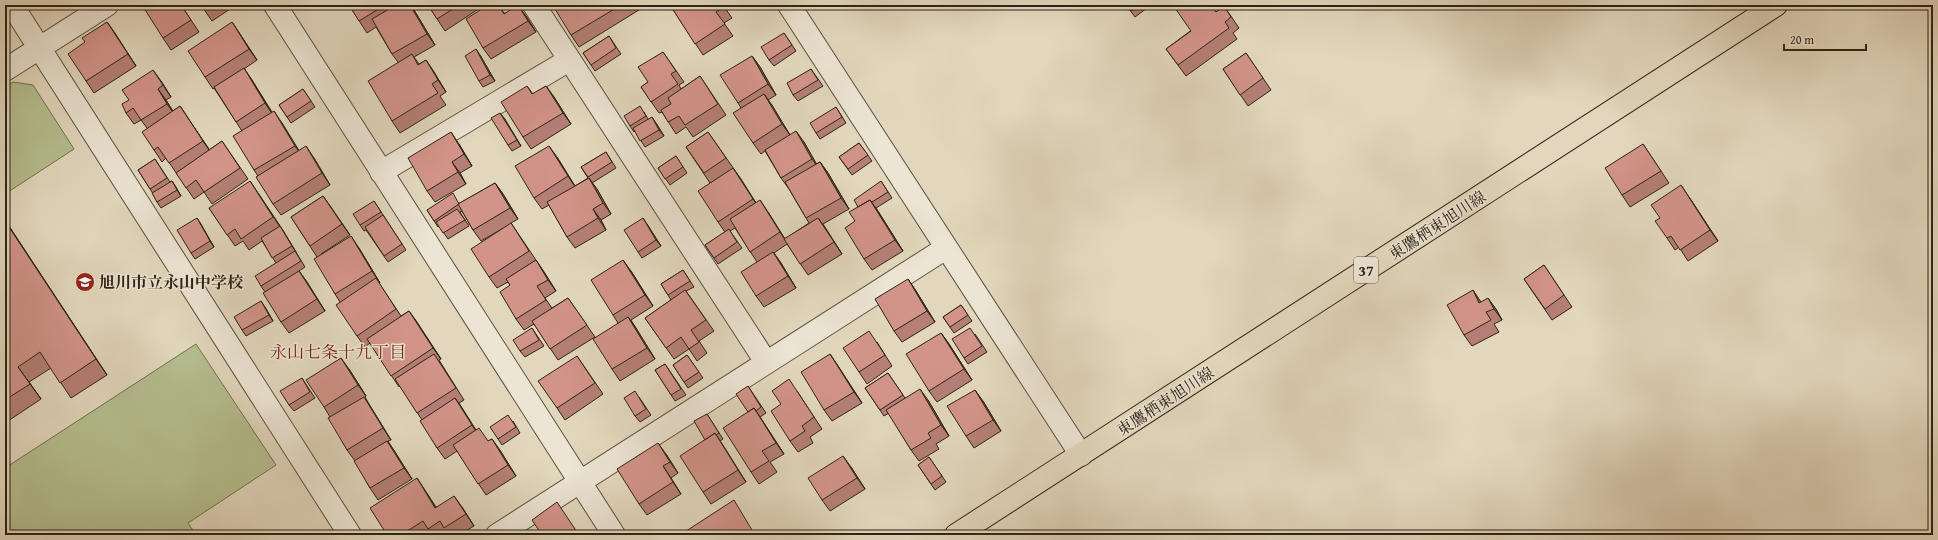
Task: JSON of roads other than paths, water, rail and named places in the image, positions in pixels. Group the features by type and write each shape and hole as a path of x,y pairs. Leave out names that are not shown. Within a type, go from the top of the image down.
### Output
{"main road":[{"name":"東鷹栖東旭川線","path":"956,535 1776,5"}],"street":[{"path":"12,5 350,535"},
{"path":"5,70 107,5"},
{"path":"275,5 614,535"},
{"path":"534,5 766,362"},
{"path":"789,5 1081,455"},
{"path":"381,172 569,60"},
{"path":"497,535 946,248"}],"place":[{"name":"旭川市立永山中学校","path":"85,282"}],"district":[{"name":"永山七条十九丁目","path":"338,351"}]}
